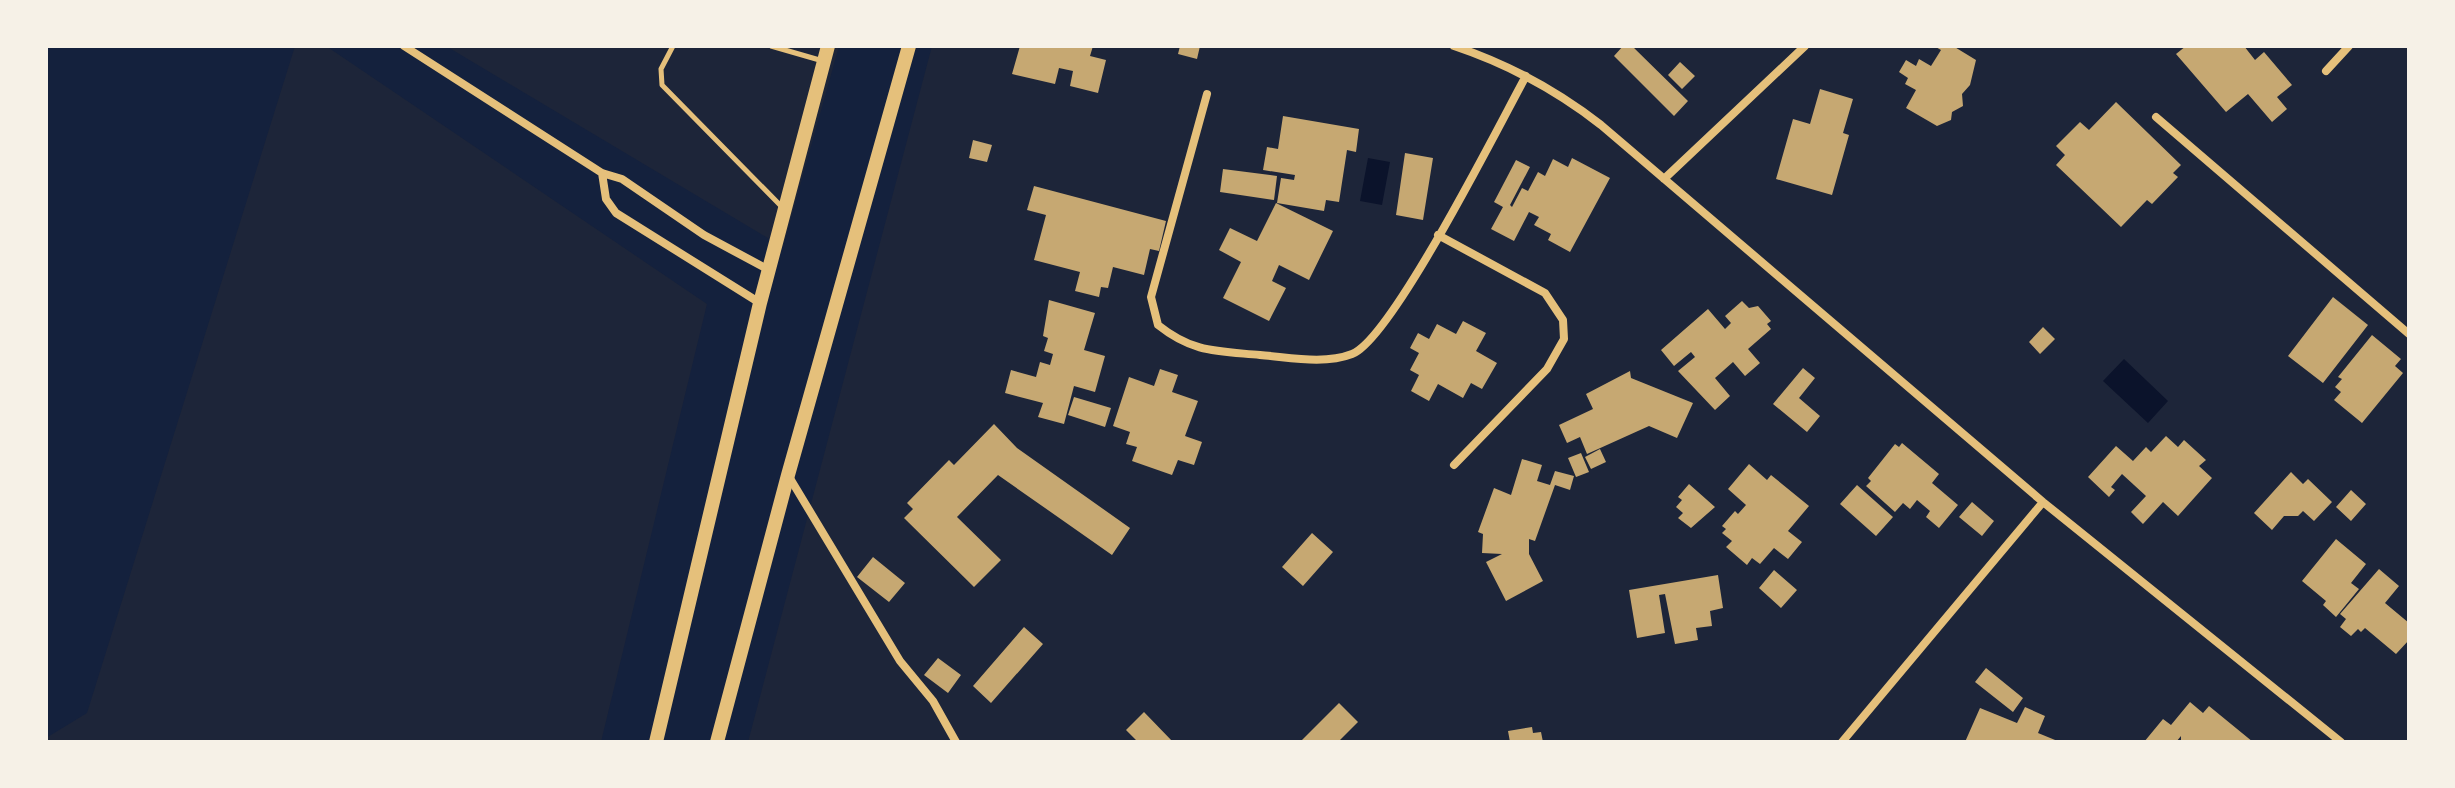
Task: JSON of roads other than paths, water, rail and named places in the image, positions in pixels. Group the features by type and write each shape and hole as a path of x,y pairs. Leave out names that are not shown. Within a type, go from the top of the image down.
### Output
{"main road":[{"path":"717,742 788,475 909,46"},
{"path":"656,742 760,303 826,53"}],"street":[{"path":"404,46 602,173 622,179 704,235 769,270"},
{"path":"1454,46 1560,93 2043,502 2341,742"},
{"path":"1664,179 1805,46"},
{"path":"2326,71 2349,46"},
{"path":"1207,94 1151,297 1158,325 1196,350 1316,359 1352,355 1375,339 1438,235 1526,76"},
{"path":"2156,117 2409,334"},
{"path":"602,173 606,199 616,213 760,303"},
{"path":"1438,235 1545,293 1563,320 1564,339 1547,369 1454,465"},
{"path":"788,475 900,661 933,701 956,742"},
{"path":"1842,742 2043,502"}],"lane":[{"path":"673,46 661,69 662,85 785,210"},
{"path":"771,46 826,53"}]}
